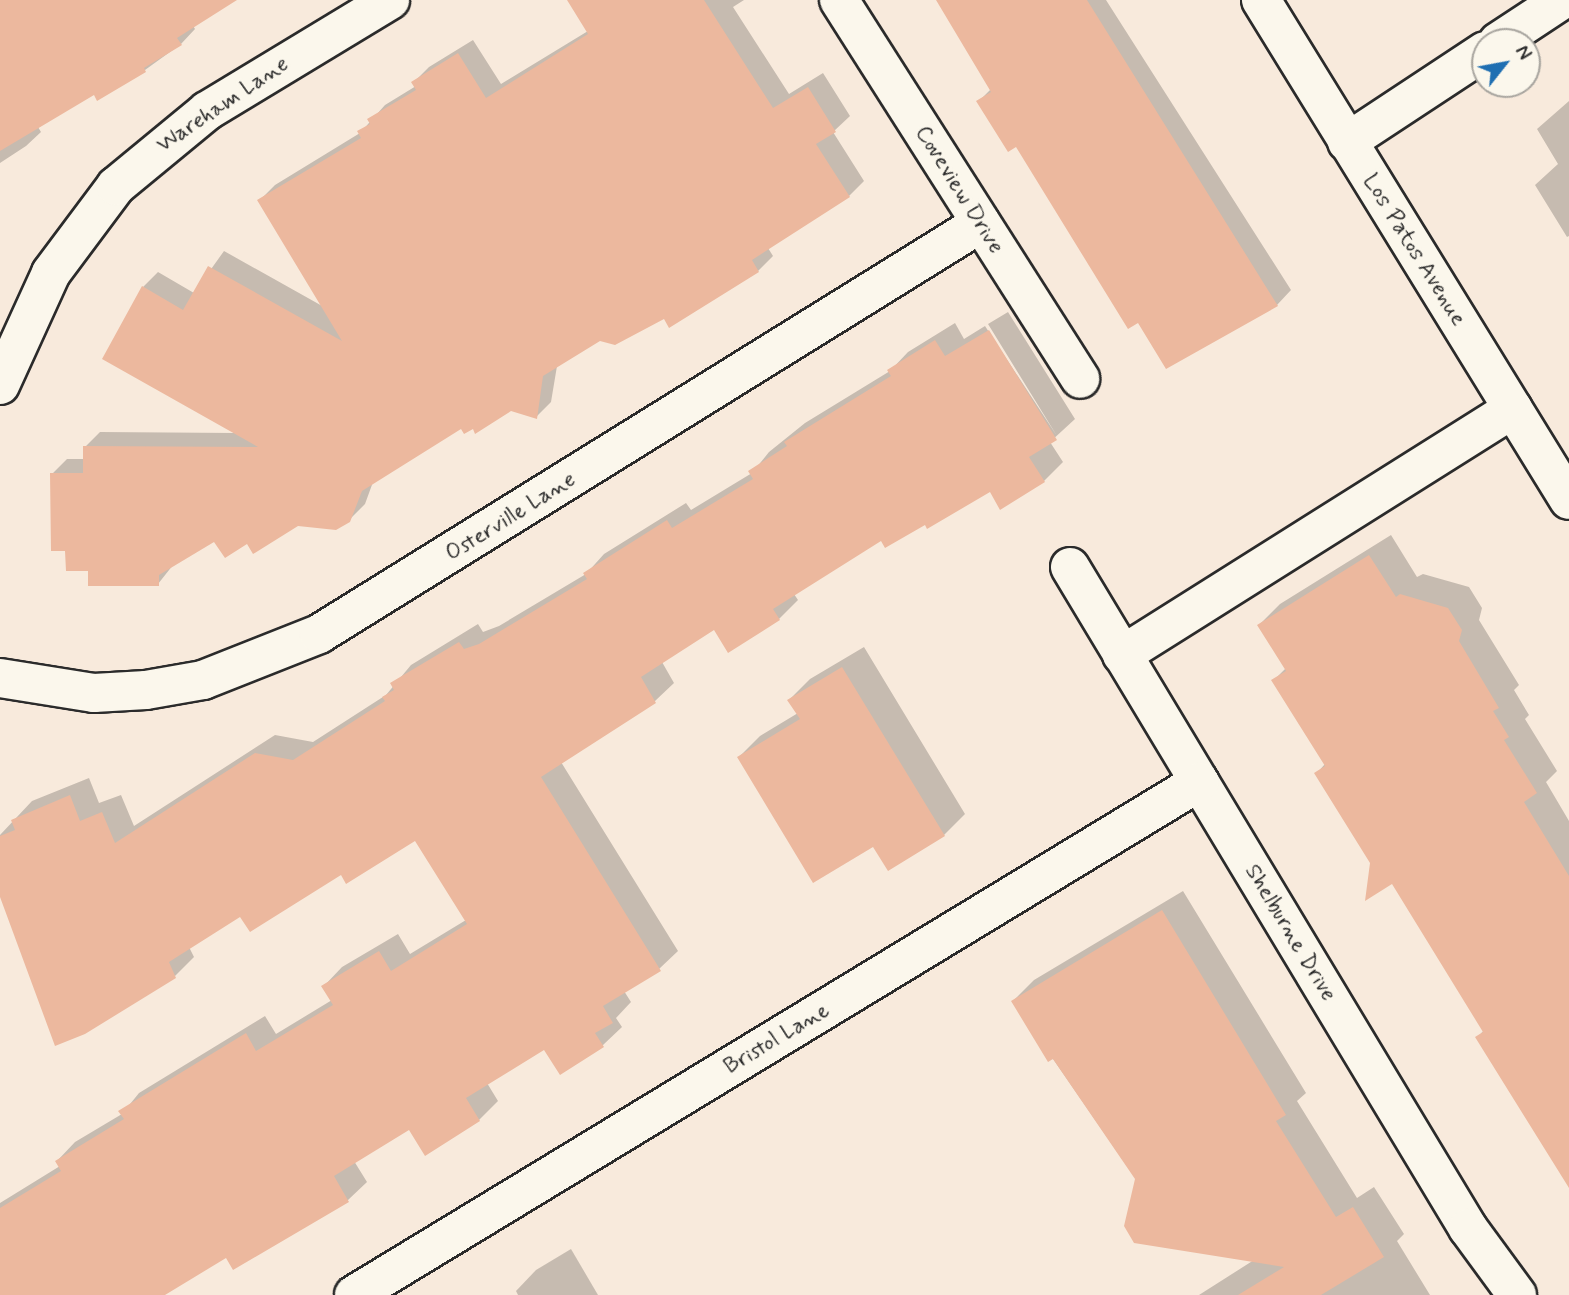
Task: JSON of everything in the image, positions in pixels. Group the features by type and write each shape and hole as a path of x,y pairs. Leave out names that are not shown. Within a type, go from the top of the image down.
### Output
{"street":[{"name":"Wareham Lane","path":"0,385 51,273 116,186 207,111 390,0"},
{"name":"Coveview Drive","path":"839,0 1080,379"},
{"name":"Los Patos Avenue","path":"1261,0 1569,500"},
{"path":"1519,28 1562,0"},
{"path":"1347,142 1471,60"},
{"name":"Osterville Lane","path":"0,678 94,693 146,690 203,680 319,635 981,223"},
{"path":"1122,656 1513,409"},
{"name":"Shelburne Drive","path":"1070,567 1468,1228 1517,1295"},
{"name":"Bristol Lane","path":"354,1295 1199,782"}],"building":[{"path":"0,0 237,0 177,38 182,45 144,68 146,72 97,101 94,95 0,151"},
{"path":"567,0 704,0 773,108 808,87 836,132 816,144 850,197 752,260 759,272 669,328 664,319 615,345 600,341 543,376 537,419 511,411 475,434 473,429 464,434 461,429 362,491 350,522 336,530 298,526 253,554 247,544 225,558 214,542 159,575 159,586 88,586 88,571 66,571 65,551 51,551 50,473 83,473 83,446 258,447 102,359 142,286 183,310 208,266 342,341 257,200 361,138 357,131 370,124 367,119 416,90 411,82 458,53 486,98 588,34"},
{"path":"936,0 1087,0 1278,306 1166,369 1138,323 1128,329 1016,147 1008,152 976,101 991,92"},
{"path":"989,330 1057,440 1029,457 1045,482 1000,510 990,492 927,529 925,525 885,548 881,541 773,609 780,620 728,653 714,630 641,677 656,703 541,777 661,971 603,1006 613,1023 595,1033 604,1047 560,1075 544,1050 466,1098 480,1121 425,1156 409,1130 334,1176 349,1202 233,1270 226,1258 165,1295 0,1295 0,1208 61,1171 55,1161 124,1119 118,1111 246,1033 256,1051 333,1005 321,986 379,951 391,971 467,924 415,841 346,884 341,875 250,932 240,917 169,962 176,978 85,1034 55,1046 0,897 0,836 15,830 11,820 70,795 80,821 102,812 115,843 255,753 293,760 385,701 382,697 394,690 390,683 459,642 464,649 479,644 587,579 583,573 667,520 672,528 753,479 748,471 787,446 784,442 891,376 887,370 935,340 945,356"},
{"path":"1369,555 1396,597 1400,594 1448,608 1462,630 1459,641 1499,708 1493,711 1509,737 1504,740 1537,793 1524,802 1569,876 1569,1188 1475,1037 1483,1032 1392,884 1365,901 1370,863 1314,773 1325,766 1271,680 1286,671 1257,625"},
{"path":"842,667 945,836 888,871 873,847 813,883 737,757 800,719 787,700"},
{"path":"1162,910 1286,1115 1276,1121 1336,1217 1353,1207 1384,1257 1321,1295 1238,1295 1284,1267 1134,1243 1124,1226 1135,1179 1053,1059 1048,1062 1011,1001"}]}
